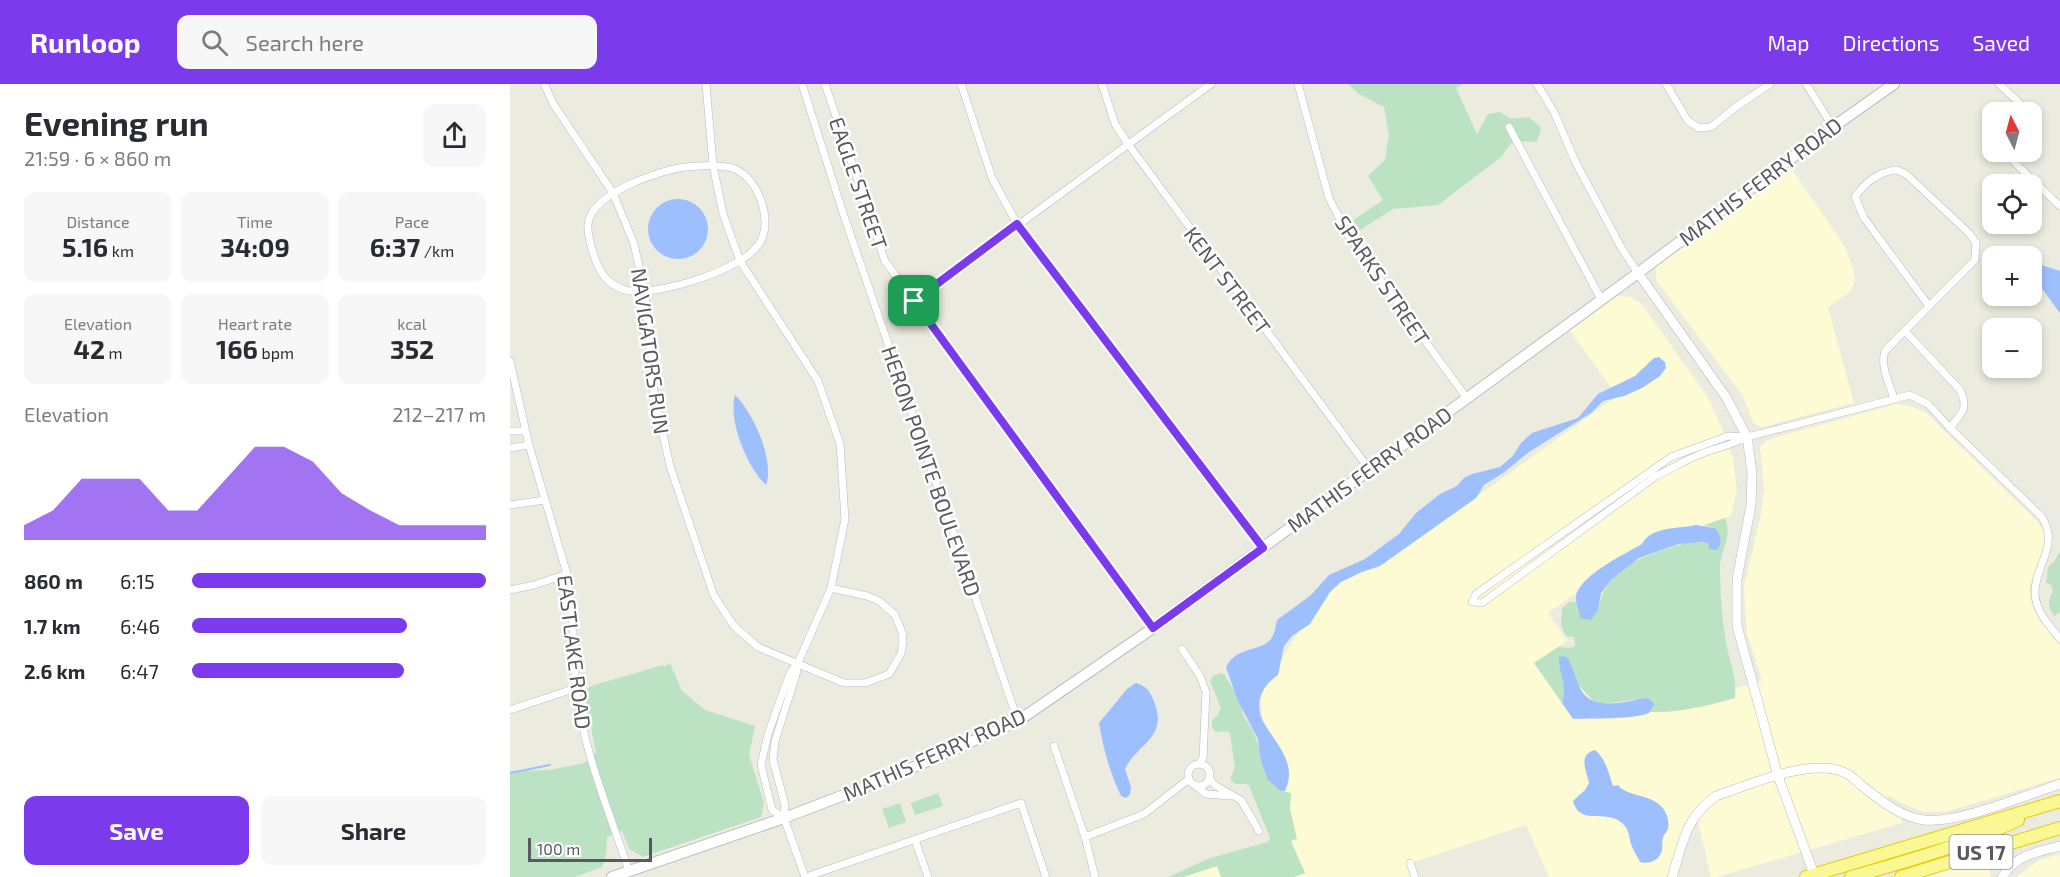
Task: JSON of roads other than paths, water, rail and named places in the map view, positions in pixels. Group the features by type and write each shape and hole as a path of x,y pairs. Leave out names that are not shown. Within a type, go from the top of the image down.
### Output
{"highway":[{"name":"US 17","path":"1812,876 2060,801"},
{"path":"1851,877 1978,838 2060,801"},
{"name":"US 17","path":"1901,877 2060,828"}],"main road":[{"name":"MATHIS FERRY ROAD","path":"612,877 784,818 896,775 1018,721 1153,628 1894,84"}],"street":[{"name":"NAVIGATORS RUN","path":"544,84 554,105 613,193 634,244 645,292 654,394 670,466 714,596 734,626 758,647 798,663"},
{"path":"706,84 713,165 723,214 740,261 818,381 840,444 845,519 831,588 798,663 775,741 773,760 785,805 784,818 805,877 1021,803 1046,877"},
{"name":"HERON POINTE BOULEVARD","path":"802,84 843,213 1018,721"},
{"name":"EAGLE STREET","path":"825,84 885,261 1153,628"},
{"path":"962,84 992,178 1017,224 1263,548"},
{"name":"KENT STREET","path":"1102,84 1115,124 1128,144 1369,469"},
{"path":"914,301 1211,84"},
{"name":"SPARKS STREET","path":"1298,84 1329,198 1348,237 1466,398"},
{"path":"1537,84 1554,112 1576,163 1622,249 1726,397 1747,437 1752,472 1751,505 1737,579 1737,626 1778,776 1812,876"},
{"path":"1666,84 1688,121 1699,128 1711,127 1770,84"},
{"path":"1806,84 1833,127"},
{"path":"1999,84 2018,102"},
{"path":"1509,127 1601,298"},
{"path":"2014,162 2060,207"},
{"path":"713,165 735,169 753,182 763,207 765,229 759,244 740,261 699,279 645,292 627,290 610,283 599,270 589,238 588,222 596,207 613,193 632,183 684,167 713,165"},
{"path":"1894,398 1883,358 1890,345 1905,331 1975,260 1976,243 1970,234 1906,174 1897,170 1887,171 1860,189 1855,197 1864,218 1929,306"},
{"path":"1905,331 1963,396 1965,410 1950,428"},
{"name":"EASTLAKE ROAD","path":"510,361 525,431 571,593 576,688 587,747 629,871"},
{"path":"1747,437 1728,436 1671,457 1476,594 1472,602 1482,603 1656,476 1700,454 1731,445 1747,437 1910,395 1928,404 2042,517 2049,527 2047,553 2035,593 2043,617 2060,639"},
{"path":"510,431 525,431"},
{"path":"510,448 529,445"},
{"path":"510,505 545,500"},
{"path":"510,590 567,574"},
{"path":"798,663 844,683 855,684 873,681 889,674 898,661 902,647 902,632 895,615 889,608 867,596 831,588"},
{"path":"1182,649 1200,676 1206,692 1203,758 1199,764 1191,767 1189,779 1206,794 1235,796"},
{"path":"784,818 772,810 761,765 768,734 790,673 798,663"},
{"path":"510,710 576,688"},
{"path":"1054,746 1085,837 1095,877"},
{"path":"1195,785 1203,785 1210,775 1207,767 1199,764"},
{"path":"1672,877 1690,822 1704,805 1716,796 1805,769 1827,767 1844,772 1890,807 1910,817 1925,820 1943,820 1975,812 2060,784"},
{"path":"1085,837 1144,814 1189,779"},
{"path":"1209,779 1216,786 1241,800 1259,831"},
{"path":"915,840 928,877"},
{"path":"2002,877 2010,865 2022,856 2060,846"},
{"path":"1410,863 1415,877"}],"water":[{"path":"678,199 695,204 703,212 708,229 703,246 695,254 678,259 661,254 653,246 648,229 653,212 661,204"},
{"path":"2042,265 2060,271 2060,313 2042,289"},
{"path":"1659,357 1665,362 1666,368 1660,376 1624,396 1603,401 1591,413 1529,452 1484,485 1476,498 1380,566 1341,582 1330,592 1310,624 1292,636 1284,646 1278,675 1272,679 1261,696 1259,709 1261,716 1284,754 1289,772 1285,791 1281,791 1268,780 1261,761 1258,739 1237,699 1226,667 1231,660 1242,652 1266,643 1271,639 1277,620 1311,595 1329,575 1365,559 1399,534 1416,513 1440,494 1457,486 1464,478 1472,474 1500,467 1513,456 1521,443 1532,433 1578,418 1598,394 1635,376 1654,358"},
{"path":"735,395 749,413 761,437 767,463 766,485 752,467 741,443 734,418"},
{"path":"1696,525 1715,528 1721,539 1717,550 1709,549 1709,544 1702,542 1679,544 1639,558 1612,579 1601,593 1598,610 1591,620 1580,618 1576,596 1579,588 1594,573 1642,544 1652,534 1666,529"},
{"path":"1559,657 1568,658 1581,690 1594,701 1612,703 1648,698 1655,704 1650,712 1644,715 1573,719 1562,703 1564,689"},
{"path":"1136,683 1145,687 1150,693 1157,712 1158,723 1150,738 1125,769 1131,787 1130,794 1126,798 1121,796 1113,778 1099,723 1127,689"},
{"path":"1595,750 1604,762 1613,786 1618,785 1629,792 1651,799 1663,808 1667,817 1668,830 1663,837 1661,853 1654,861 1640,862 1622,823 1608,817 1587,815 1576,809 1573,801 1589,783 1584,764 1585,759 1589,752"}],"waterway":[{"path":"510,773 550,765"}]}
